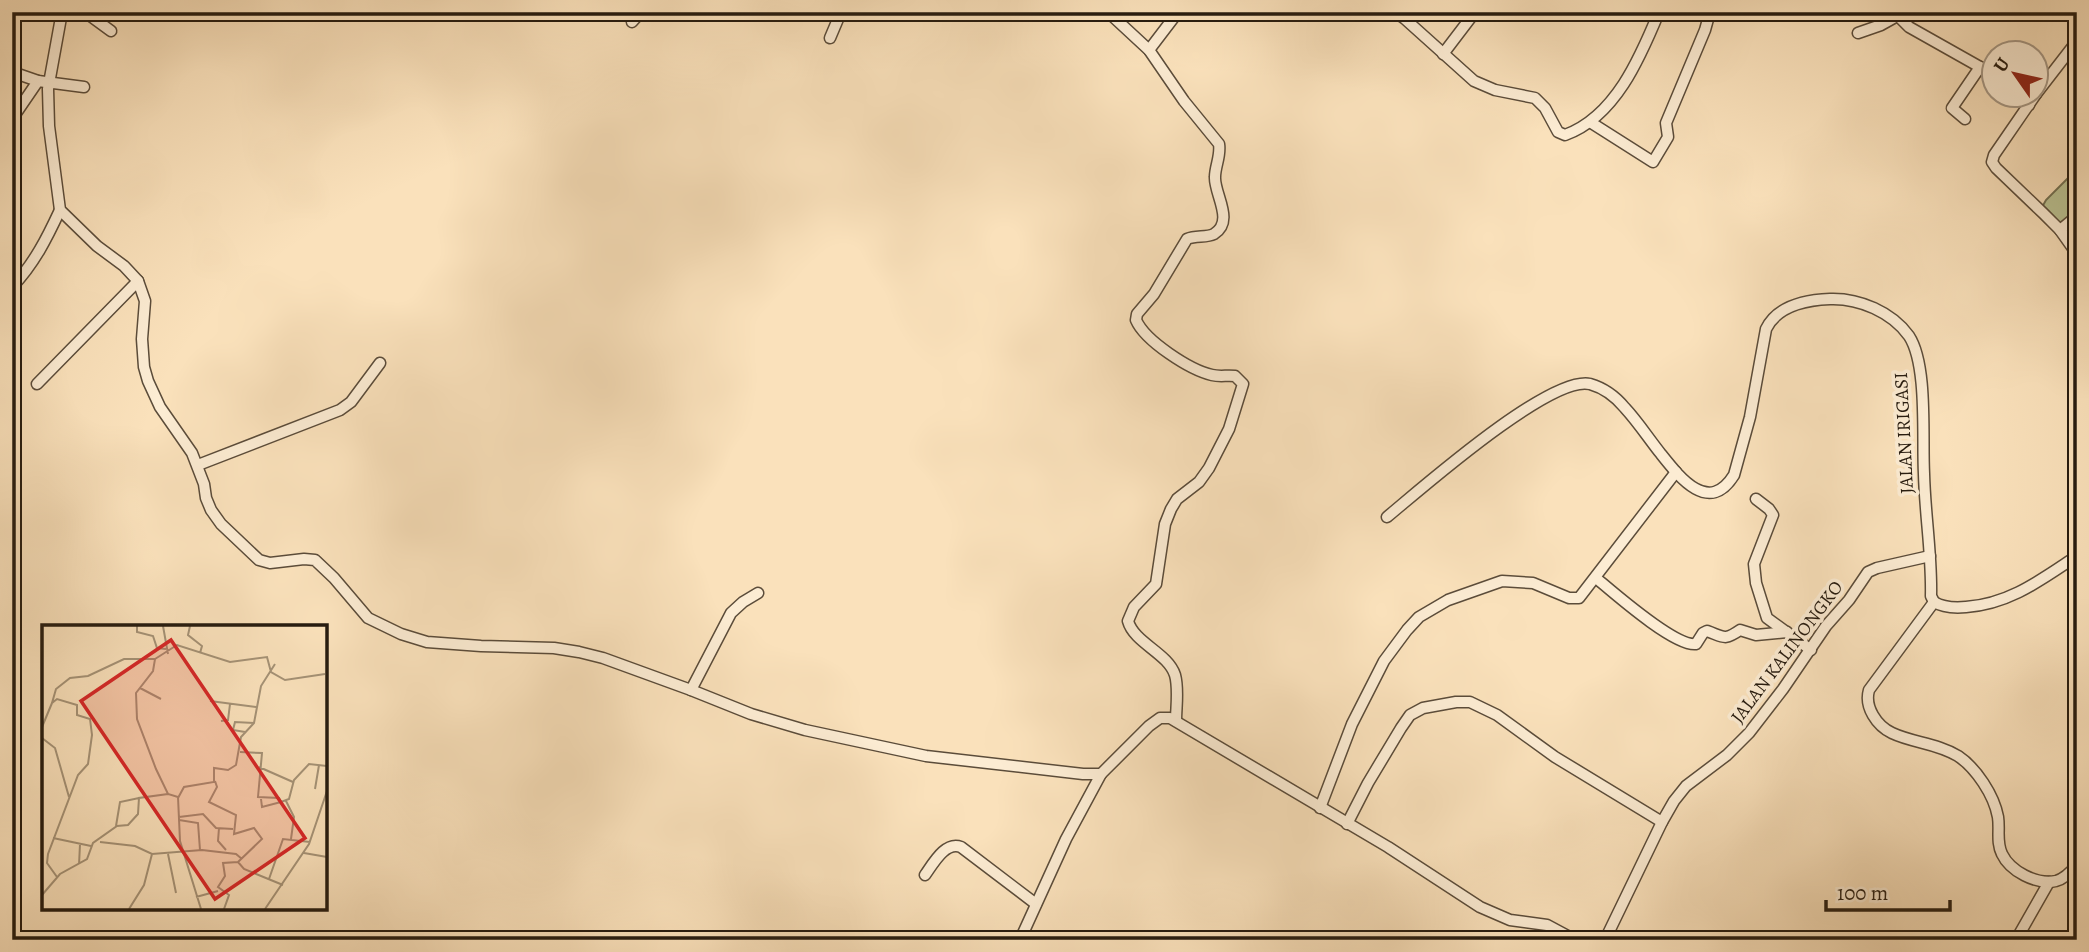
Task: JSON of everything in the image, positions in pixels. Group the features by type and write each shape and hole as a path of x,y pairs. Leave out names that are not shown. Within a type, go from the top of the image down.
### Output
{"street":[{"path":"12,287 40,251 60,210 43,81 62,12"},
{"path":"85,12 111,32"},
{"path":"632,22 641,12"},
{"path":"830,38 841,12"},
{"path":"1108,12 1149,50 1184,101 1219,144 1220,150 1214,180 1223,217 1215,233 1187,239 1154,294 1137,314 1136,320 1142,330 1188,366 1210,375 1235,376 1243,384 1229,429 1209,468 1199,482 1177,499 1171,509 1156,584 1135,607 1128,621 1131,630 1159,654 1175,674 1176,721"},
{"path":"1149,50 1178,12"},
{"path":"1395,12 1480,85 1535,98 1560,134 1568,135 1590,122 1621,87 1659,12"},
{"path":"1443,54 1475,12"},
{"path":"1590,122 1653,162 1668,137 1666,123 1710,12"},
{"path":"1858,33 1881,25 1899,14 1909,27 1980,67 1952,108 1965,119"},
{"path":"2050,76 2077,41"},
{"path":"12,72 43,81 84,87"},
{"path":"12,119 43,81"},
{"path":"2027,108 1994,155 1992,162 2060,230 2077,254"},
{"path":"60,210 82,233 124,266 138,281 145,301 142,339 144,368 148,381 160,407 198,465 211,510 221,524 259,560 270,563 315,560 368,618 387,628 427,642 554,648 579,652 603,658 777,723 926,756 1083,775 1101,774"},
{"path":"2060,230 2077,216"},
{"path":"37,384 138,281"},
{"name":"JALAN IRIGASI","path":"1387,517 1465,454 1538,401 1571,386 1585,383 1600,388 1618,400 1688,485 1706,492 1720,491 1734,475 1750,417 1766,329 1771,319 1780,310 1804,303 1829,299 1848,300 1873,307 1893,320 1910,338 1922,379 1924,475 1931,596 1934,602"},
{"path":"198,465 340,410 351,402 380,363"},
{"path":"1320,808 1353,724 1384,661 1419,617 1448,600 1502,580 1533,583 1576,599 1581,597 1676,472"},
{"path":"1756,499 1769,509 1773,516 1755,561 1754,576 1767,618 1811,650"},
{"name":"JALAN KALINONGKO","path":"1605,940 1662,822 1686,786 1727,755 1749,733 1868,572 1930,556"},
{"path":"2077,556 2017,594 1999,601 1962,607 1941,606 1934,602 1869,690 1867,700 1880,725 1889,732 1937,746 1960,757 1968,765 1984,786 1998,816 1997,839 2003,857 2009,864 2026,876 2049,881 2064,877 2077,865"},
{"path":"1596,578 1648,619 1687,644 1696,644 1707,631 1721,637 1732,636 1740,630 1756,635 1787,632"},
{"path":"691,690 731,613 758,593"},
{"path":"1347,824 1368,783 1410,716 1423,708 1456,702 1470,702 1497,715 1555,757 1662,822"},
{"path":"1020,940 1066,839 1101,774 1155,722 1164,717 1176,721 1388,847 1489,912 1522,923 1546,925 1576,940"},
{"path":"925,875 942,853 955,845 1036,904"},
{"path":"2016,940 2049,881"}],"green space":[{"path":"2069,177 2077,182 2077,209 2059,226 2041,209 2046,200"}]}
